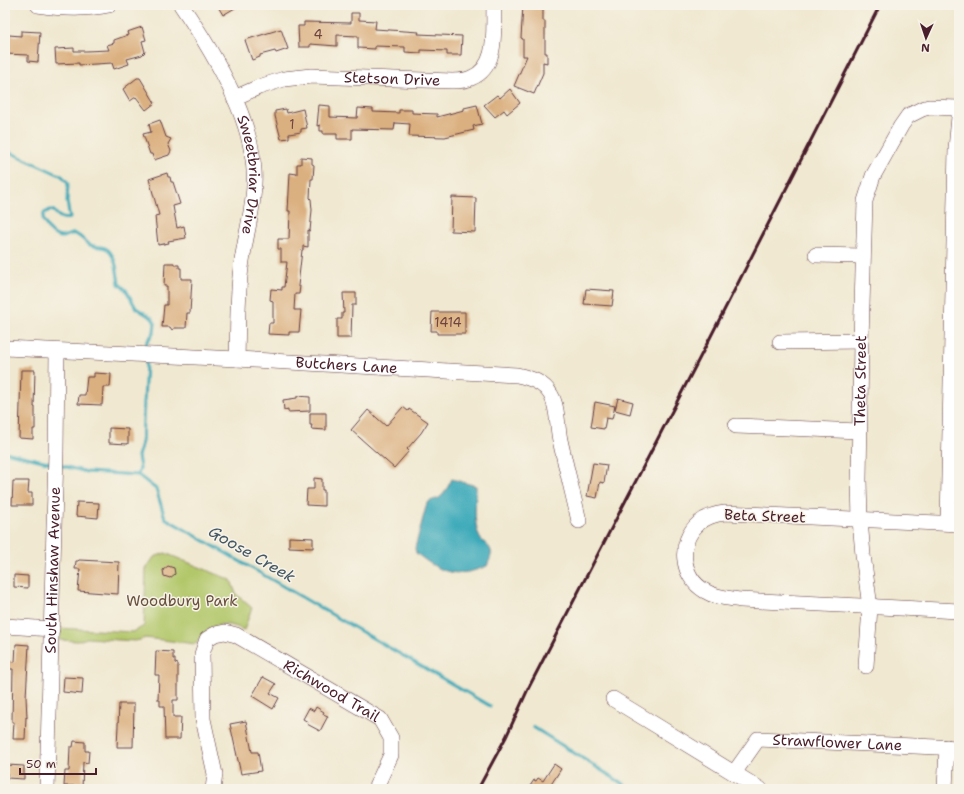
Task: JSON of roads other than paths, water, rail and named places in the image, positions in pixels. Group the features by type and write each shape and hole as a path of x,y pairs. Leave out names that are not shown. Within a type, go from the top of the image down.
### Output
{"street":[{"path":"38,5 72,10 109,5"},
{"name":"Sweetbriar Drive","path":"182,5 216,60 234,98 247,133 252,156 255,184 240,270 238,359"},
{"name":"Stetson Drive","path":"234,98 259,87 284,79 311,76 452,81 472,78 485,66 491,55 493,44 494,5"},
{"name":"Theta Street","path":"866,666 870,607 860,520 859,431 865,201 873,176 908,116 916,111 929,107 959,108"},
{"path":"953,524 956,149 959,117"},
{"path":"816,255 863,256"},
{"path":"780,342 861,341"},
{"name":"Butchers Lane","path":"5,348 238,359 517,375 533,379 551,394 579,521"},
{"name":"South Hinshaw Avenue","path":"47,789 52,629 57,351"},
{"path":"736,426 859,431"},
{"name":"Beta Street","path":"953,524 725,513 716,514 699,523 686,542 684,553 688,573 695,583 704,591 715,596 741,600 959,611"},
{"path":"5,626 52,629"},
{"name":"Richwood Trail","path":"214,789 215,774 203,719 202,654 207,639 215,634 225,632 236,635 380,719 391,738 390,755 375,789"},
{"path":"612,699 760,789"},
{"name":"Strawflower Lane","path":"734,773 758,738 953,748"},
{"path":"945,789 953,748"}],"water":[{"path":"452,479 476,486 475,518 477,530 480,538 491,551 491,557 487,566 476,570 458,573 449,572 433,565 416,553 415,548 427,503 439,498 446,490"}],"waterway":[{"path":"5,150 62,176 68,183 67,202 70,218 61,218 54,211 50,210 44,213 43,220 46,226 56,236 63,237 70,234 75,234 90,245 106,248 108,250 115,263 119,284 126,290 136,308 152,318 155,323 154,332 146,346"},
{"path":"138,475 140,468 138,456 142,441 146,363"},
{"name":"Goose Creek","path":"5,452 52,463"},
{"name":"Goose Creek","path":"59,465 87,472 138,475 156,489 165,518 490,706"},
{"name":"Goose Creek","path":"533,727 631,789"}],"railway":[{"path":"478,789 880,5"}],"park label":[{"name":"Woodbury Park","path":"182,601"}]}
